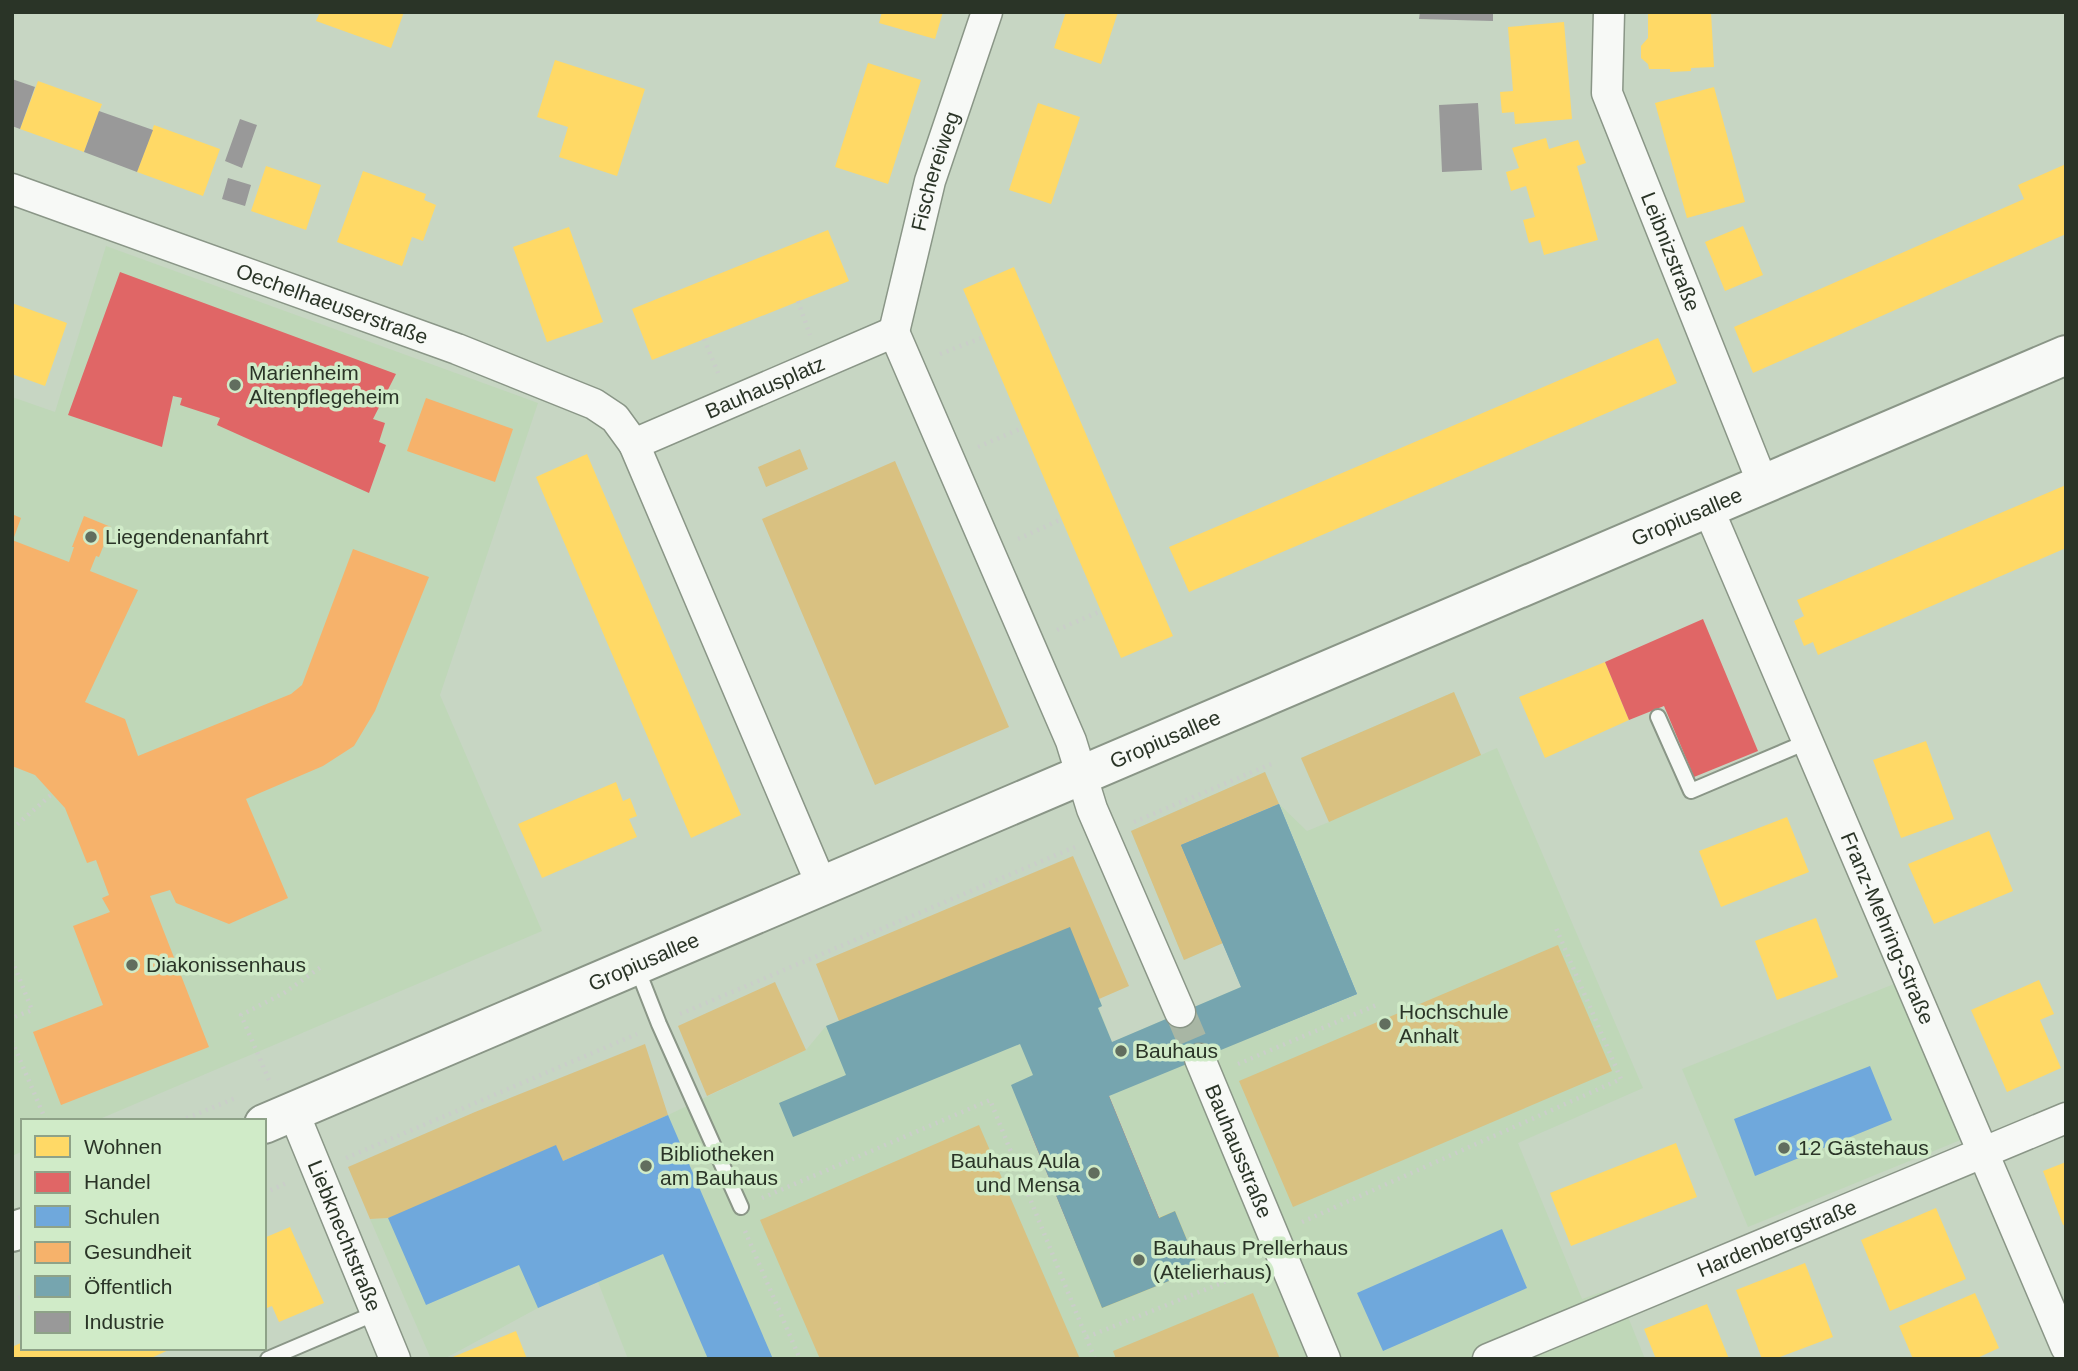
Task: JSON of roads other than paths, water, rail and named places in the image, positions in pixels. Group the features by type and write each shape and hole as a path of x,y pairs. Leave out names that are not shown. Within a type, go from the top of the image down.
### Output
{"street":[{"name":"Fischereiweg","path":"894,332 930,181 987,12"},
{"name":"Leibnizstraße","path":"1609,12 1607,93 1763,484"},
{"name":"Oechelhaeuserstraße","path":"12,189 457,349 594,404 615,418 634,444"},
{"name":"Bauhausplatz","path":"634,444 894,332"},
{"path":"894,332 1083,775 1090,803 1180,1012"},
{"name":"Gropiusallee","path":"279,1117 2066,355"},
{"path":"634,444 822,886"},
{"name":"Franz-Mehring-Straße","path":"1708,508 2066,1347"},
{"name":"Bauhausstraße","path":"1204,1068 1325,1359"},
{"name":"Liebknechtstraße","path":"279,1117 316,1170 395,1359"},
{"name":"Hardenbergstraße","path":"1488,1359 2066,1118"}],"lane":[{"path":"1658,718 1691,791 1809,741"},
{"path":"635,965 741,1207"},
{"path":"268,1359 376,1314"}],"tunnel":[{"path":"1180,1012 1200,1059"}],"place":[{"name":"Marienheim Altenpflegeheim","path":"235,385"},
{"name":"Liegendenanfahrt","path":"91,537"},
{"name":"Diakonissenhaus","path":"132,965"},
{"name":"Hochschule Anhalt","path":"1385,1024"},
{"name":"Bauhaus","path":"1121,1051"},
{"name":"12 Gästehaus","path":"1784,1148"},
{"name":"Bibliotheken am Bauhaus","path":"646,1166"},
{"name":"Bauhaus Aula und Mensa","path":"1094,1173"},
{"name":"Bauhaus Prellerhaus (Atelierhaus)","path":"1139,1260"}]}
